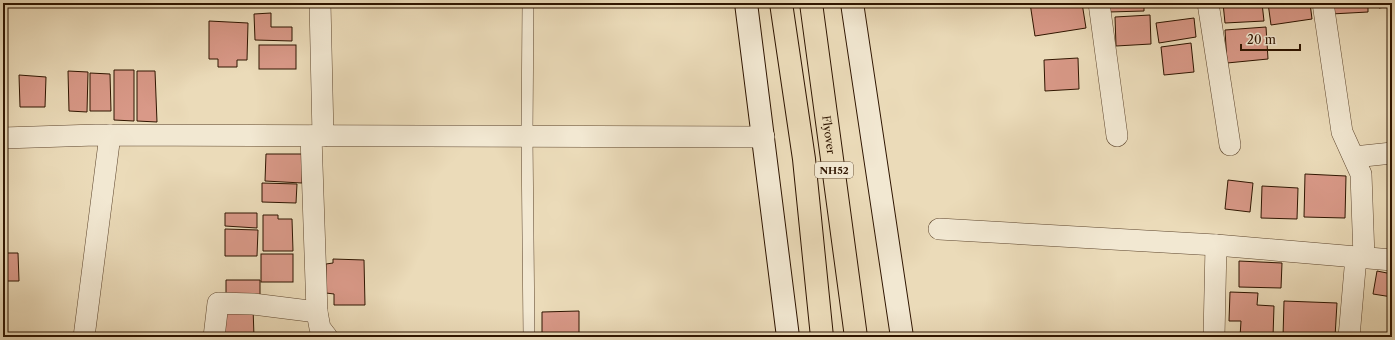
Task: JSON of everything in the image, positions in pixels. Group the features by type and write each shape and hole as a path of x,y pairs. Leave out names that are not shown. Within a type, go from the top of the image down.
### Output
{"highway":[{"name":"NH52","path":"781,3 804,159 822,337"},
{"name":"Flyover","path":"811,3 856,337"}],"main road":[{"path":"746,3 788,337"},
{"path":"852,3 902,337"}],"street":[{"path":"320,3 317,136 317,312 320,328 327,337"},
{"path":"1100,3 1117,136"},
{"path":"1208,3 1230,145"},
{"path":"1323,3 1342,132 1361,174 1363,186 1360,257 1349,337"},
{"path":"84,337 110,135"},
{"path":"3,138 110,135 764,138"},
{"path":"1354,157 1392,153"},
{"path":"939,229 1216,245 1392,260"},
{"path":"1214,337 1216,245"},
{"path":"214,337 218,303 253,304 317,312"}],"lane":[{"path":"528,3 527,136 529,337"}],"building":[{"path":"1030,3 1082,3 1086,28 1035,36"},
{"path":"1109,3 1144,3 1144,11 1109,12"},
{"path":"1223,3 1262,3 1264,21 1225,23"},
{"path":"1268,3 1310,3 1312,19 1271,25"},
{"path":"1330,3 1368,3 1368,12 1331,14"},
{"path":"1378,3 1392,3 1392,6 1379,8"},
{"path":"271,13 271,27 292,27 292,41 255,40 254,14"},
{"path":"1150,15 1151,44 1116,46 1115,17"},
{"path":"1194,18 1196,37 1159,43 1156,23"},
{"path":"209,21 248,23 247,60 237,60 237,67 218,67 218,59 209,59"},
{"path":"1266,27 1268,59 1227,63 1225,30"},
{"path":"1191,43 1194,72 1164,75 1161,47"},
{"path":"259,45 296,45 296,69 259,69"},
{"path":"1078,58 1079,89 1045,91 1044,60"},
{"path":"114,70 134,70 134,121 114,120"},
{"path":"68,71 88,72 87,112 69,111"},
{"path":"137,71 155,71 157,122 137,121"},
{"path":"90,73 110,74 111,111 90,111"},
{"path":"19,75 46,77 45,107 20,107"},
{"path":"266,154 303,154 302,183 265,181"},
{"path":"1305,174 1346,176 1345,218 1304,217"},
{"path":"1228,180 1253,183 1250,212 1225,209"},
{"path":"262,183 297,184 296,203 262,202"},
{"path":"1262,186 1298,188 1297,219 1261,218"},
{"path":"225,213 257,213 257,228 225,226"},
{"path":"263,215 278,215 278,219 292,219 293,251 263,251"},
{"path":"225,229 258,230 257,256 225,256"},
{"path":"3,253 18,253 19,281 3,281"},
{"path":"261,254 293,254 293,282 261,282"},
{"path":"333,259 364,260 365,305 334,305 334,294 326,293 326,264 333,263"},
{"path":"1239,261 1282,263 1281,288 1239,287"},
{"path":"1377,271 1392,274 1392,297 1373,294"},
{"path":"226,280 260,280 260,300 226,301"},
{"path":"1230,292 1258,293 1257,305 1274,306 1273,337 1240,337 1241,321 1229,321"},
{"path":"1284,301 1337,303 1335,337 1283,337"},
{"path":"222,306 253,307 254,337 221,337"},
{"path":"579,311 579,337 542,337 542,312"}]}
